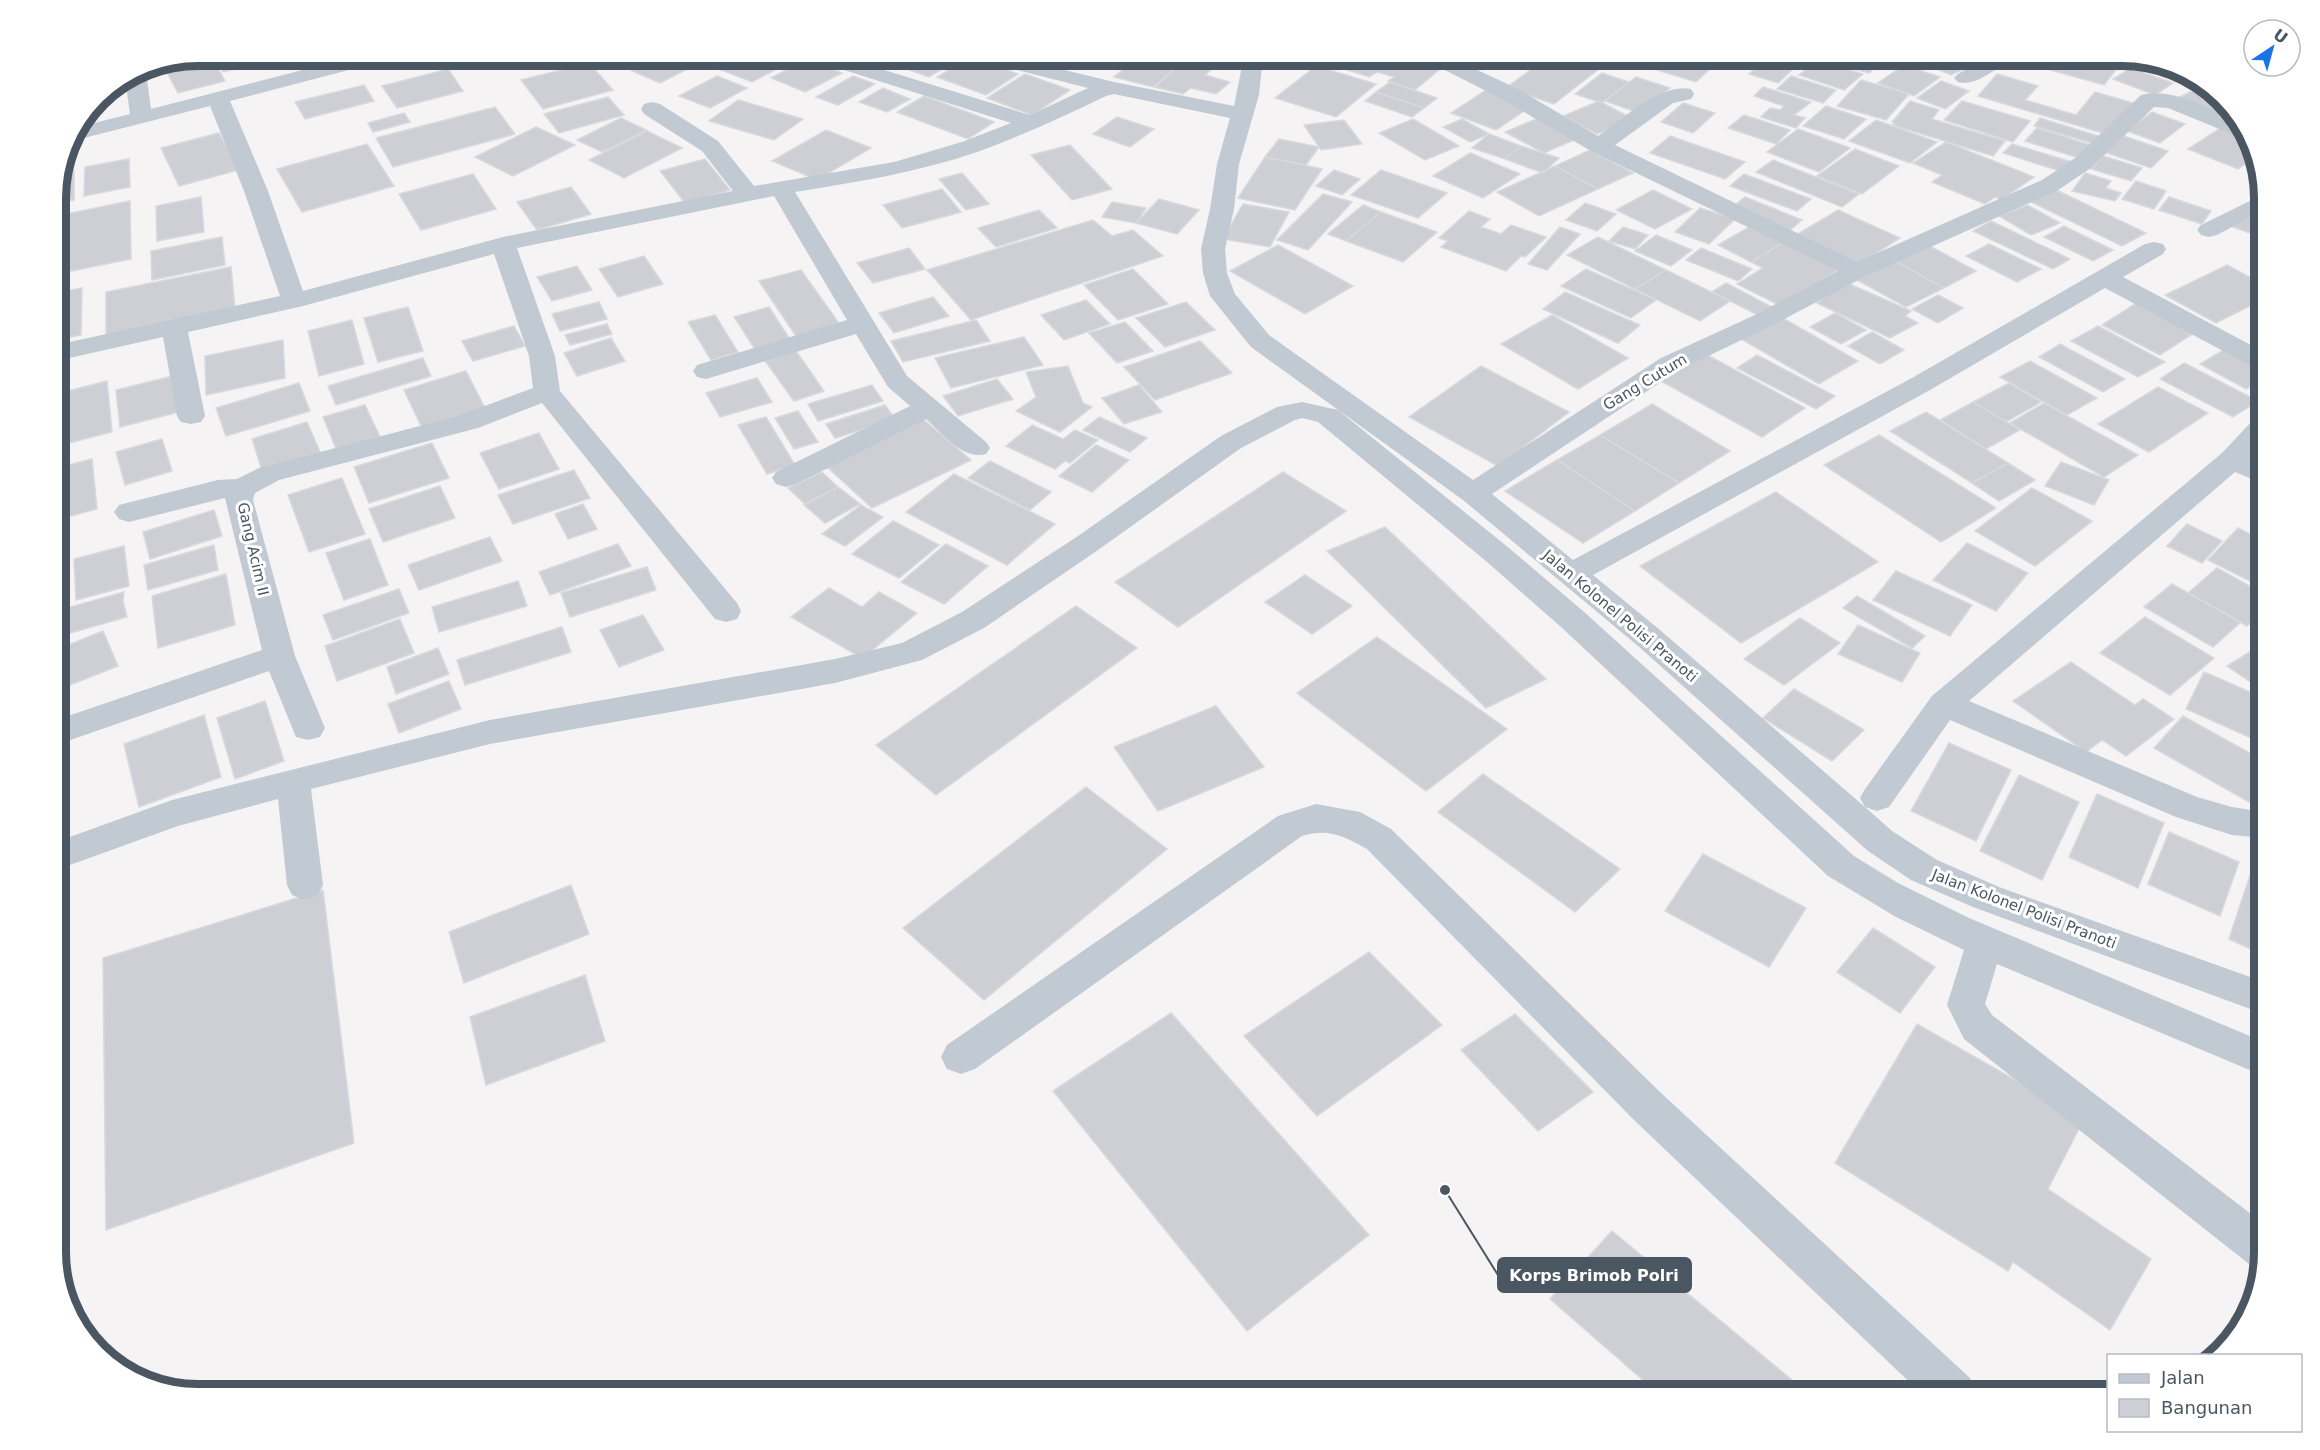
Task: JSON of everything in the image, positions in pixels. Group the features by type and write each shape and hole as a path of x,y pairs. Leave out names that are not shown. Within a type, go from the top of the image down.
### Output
{"street":[{"path":"84,132 217,97 292,69 312,66"},
{"path":"851,66 1032,123"},
{"path":"1025,66 1114,88 1242,114"},
{"name":"Jalan Kolonel Polisi Pranoti","path":"1252,66 1228,164 1222,209 1213,249 1215,273 1223,296 1260,341 1374,420 1473,493 1649,638 1880,841 1924,870 1986,897 2254,994"},
{"path":"1453,66 1506,92 1599,146 1857,271"},
{"path":"1965,78 1986,66"},
{"path":"136,82 141,116"},
{"path":"66,351 294,301 503,244 748,194 896,168 970,147 1032,123 1089,95 1114,88"},
{"path":"1599,146 1666,98 1683,94"},
{"path":"217,97 256,191 294,301"},
{"name":"Gang Cutum","path":"1473,493 1670,364 1764,320 1857,271 2050,185 2083,163 2148,99 2172,102 2233,126"},
{"path":"652,109 710,146 748,194"},
{"path":"781,188 897,381 975,448"},
{"path":"2209,230 2254,207"},
{"path":"503,244 542,356 547,392 726,611"},
{"path":"1571,574 1921,384 2154,249"},
{"path":"2103,277 2254,356"},
{"path":"706,372 863,323"},
{"path":"174,326 191,416"},
{"name":"Gang Acim II","path":"308,728 279,656 239,500 242,488 269,474 468,422 547,392"},
{"path":"786,478 927,408"},
{"path":"66,852 172,814 490,732 835,671 911,652 973,620 1088,543 1231,442 1287,413 1302,410 1317,412 1328,417 1498,555 1572,619 1841,866 1875,889 1911,909 2167,1021 2254,1055"},
{"path":"1877,798 1944,704 2232,459 2254,436"},
{"path":"2232,459 2254,470"},
{"path":"129,512 218,489 242,488"},
{"path":"66,730 279,656"},
{"path":"1944,704 2188,808 2232,821 2254,824"},
{"path":"293,782 305,885"},
{"path":"961,1057 1290,826 1316,818 1348,822 1379,839 1647,1106 1942,1384"},
{"path":"1985,942 1966,1005 1978,1027 2254,1231"}],"building":[{"path":"189,66 217,66 225,81 178,93 166,70"},
{"path":"220,66 248,66 223,72"},
{"path":"577,66 592,66 613,90 543,109 521,80"},
{"path":"642,66 693,66 660,83 632,71"},
{"path":"711,66 783,66 752,82"},
{"path":"794,66 824,66 842,73 805,92 771,78"},
{"path":"898,66 947,66 929,77"},
{"path":"955,66 995,66 1018,74 986,95 937,77"},
{"path":"1128,66 1178,66 1153,87 1114,77"},
{"path":"1178,66 1213,68 1205,75 1230,82 1216,94 1191,88 1183,94 1155,87"},
{"path":"1316,66 1376,84 1336,117 1275,98"},
{"path":"1435,66 1441,68 1415,90 1388,81 1394,77 1377,72 1369,77 1339,67"},
{"path":"1536,66 1603,66 1554,104 1506,88"},
{"path":"1708,66 1712,67 1696,82 1647,67"},
{"path":"1758,66 1796,66 1778,83 1749,74"},
{"path":"1810,66 1837,66 1863,74 1844,90 1799,75"},
{"path":"1844,66 1876,66 1869,73"},
{"path":"1903,66 1940,77 1914,96 1878,83"},
{"path":"1930,66 1970,66 1951,75"},
{"path":"2114,66 2118,67 2104,85 2040,67"},
{"path":"2131,68 2173,83 2155,95 2113,79"},
{"path":"448,69 463,91 397,108 382,86"},
{"path":"2150,69 2173,76 2182,81"},
{"path":"1602,73 1629,82 1602,103 1575,94"},
{"path":"1025,74 1070,90 1032,115 987,98"},
{"path":"1997,74 2038,86 2025,100 2076,115 2095,92 2133,103 2109,135 1978,96"},
{"path":"717,76 747,88 710,108 679,96"},
{"path":"853,76 875,84 838,105 816,97"},
{"path":"1791,76 1836,90 1823,103 1777,89"},
{"path":"1636,77 1670,88 1639,113 1605,101"},
{"path":"1861,80 1909,94 1886,120 1837,106"},
{"path":"1941,81 1969,91 1945,109 1917,98"},
{"path":"1390,82 1437,98 1424,108 1376,92"},
{"path":"364,85 374,101 305,119 295,102"},
{"path":"1763,87 1811,102 1794,115 1805,118 1796,128 1761,117 1770,108 1780,110 1784,106 1754,96"},
{"path":"883,88 910,99 887,112 859,102"},
{"path":"2196,89 2219,109 2214,112 2180,97"},
{"path":"1486,90 1530,107 1496,130 1451,113"},
{"path":"1376,92 1424,108 1412,117 1365,101"},
{"path":"924,96 994,122 968,139 897,112"},
{"path":"608,97 624,115 559,133 544,114"},
{"path":"738,100 803,119 774,140 709,121"},
{"path":"1599,101 1633,119 1597,134 1563,116"},
{"path":"1910,101 1939,110 1932,119 2005,141 1993,156 1893,125 1892,122"},
{"path":"1962,101 2030,121 2013,142 1944,120"},
{"path":"1683,103 1715,113 1693,133 1661,122"},
{"path":"1826,106 1866,119 1844,139 1803,126"},
{"path":"495,107 515,134 393,167 376,138"},
{"path":"2221,111 2228,120 2214,114"},
{"path":"2152,112 2185,124 2160,143 2127,131"},
{"path":"404,113 410,122 373,132 368,123"},
{"path":"1744,115 1790,130 1776,144 1728,128"},
{"path":"1543,116 1581,137 1544,153 1505,132"},
{"path":"1117,117 1154,129 1130,147 1093,134"},
{"path":"621,118 646,130 602,152 577,140"},
{"path":"2040,118 2101,137 2095,144 2034,126"},
{"path":"1413,119 1459,146 1425,160 1379,133"},
{"path":"1462,119 1489,134 1470,142 1443,127"},
{"path":"1344,120 1362,144 1321,150 1304,125"},
{"path":"1876,120 1937,142 1910,163 1849,141"},
{"path":"2225,125 2234,129 2249,162 2238,169 2188,149"},
{"path":"536,127 575,145 513,176 475,157"},
{"path":"2037,128 2094,146 2082,159 2025,141"},
{"path":"1798,129 1850,148 1819,172 1767,152"},
{"path":"826,130 871,148 817,180 772,161"},
{"path":"647,131 682,148 624,178 589,160"},
{"path":"219,133 238,170 179,186 161,148"},
{"path":"1489,134 1521,146 1505,159 1472,148"},
{"path":"2121,135 2168,151 2151,168 2104,152"},
{"path":"1670,136 1745,162 1725,179 1650,153"},
{"path":"1279,139 1319,147 1306,165 1265,157"},
{"path":"1946,142 2034,177 2001,200 1995,197 1985,204 1932,182 1942,175 1913,163"},
{"path":"367,144 394,186 302,212 277,169"},
{"path":"2012,144 2072,162 2063,172 2003,153"},
{"path":"1070,145 1112,189 1072,200 1031,155"},
{"path":"1521,146 1559,158 1543,173 1505,159"},
{"path":"1855,149 1899,166 1862,194 1817,176"},
{"path":"1590,150 1633,173 1598,189 1555,166"},
{"path":"1470,153 1520,174 1483,198 1433,176"},
{"path":"2103,156 2142,168 2131,181 2091,169"},
{"path":"1265,157 1322,169 1295,210 1238,198"},
{"path":"129,159 130,187 84,196 85,167"},
{"path":"705,159 730,190 685,203 660,171"},
{"path":"1773,160 1859,194 1842,207 1756,172"},
{"path":"1555,166 1598,189 1539,216 1497,192"},
{"path":"1334,170 1360,179 1342,195 1316,186"},
{"path":"1381,170 1447,193 1418,218 1351,195"},
{"path":"74,171 74,200 66,201 66,189 69,172"},
{"path":"962,173 989,204 966,210 939,179"},
{"path":"2085,173 2111,181 2106,188 2121,193 2115,201 2072,191"},
{"path":"473,174 496,209 421,230 399,194"},
{"path":"1744,174 1811,199 1797,211 1730,186"},
{"path":"2136,181 2166,191 2154,209 2122,199"},
{"path":"571,187 591,214 537,230 517,202"},
{"path":"942,189 961,212 902,228 883,205"},
{"path":"2054,189 2146,233 2122,246 2029,201"},
{"path":"1653,190 1692,209 1655,229 1616,210"},
{"path":"1323,194 1352,202 1308,250 1277,240"},
{"path":"201,197 204,232 157,241 156,206"},
{"path":"1745,197 1802,220 1788,232 1730,209"},
{"path":"2169,197 2211,211 2202,224 2159,210"},
{"path":"1159,199 1199,210 1177,234 1136,223"},
{"path":"130,201 131,259 66,272 66,214"},
{"path":"1112,202 1146,208 1136,223 1102,217"},
{"path":"1585,203 1616,214 1597,231 1566,220"},
{"path":"1243,204 1289,212 1270,247 1223,239"},
{"path":"1363,205 1381,212 1346,241 1328,234"},
{"path":"2027,205 2060,223 2031,235 1999,216"},
{"path":"1700,208 1735,219 1709,244 1675,232"},
{"path":"1039,210 1057,228 996,247 978,228"},
{"path":"1838,210 1900,238 1853,268 1791,238"},
{"path":"1469,211 1490,219 1481,227 1501,234 1511,225 1546,237 1506,271 1441,247 1448,241 1439,238"},
{"path":"1381,212 1437,232 1403,262 1346,241"},
{"path":"2248,213 2254,215 2254,234 2233,227"},
{"path":"1093,220 1112,236 1133,230 1163,256 971,320 927,270"},
{"path":"1991,221 2070,259 2053,269 1973,231"},
{"path":"1754,224 1787,240 1751,262 1718,245"},
{"path":"2064,226 2113,250 2093,261 2044,237"},
{"path":"1560,227 1580,234 1547,270 1528,264"},
{"path":"1623,227 1648,235 1635,249 1609,241"},
{"path":"1656,235 1692,250 1671,266 1635,251"},
{"path":"222,237 225,265 152,280 151,251"},
{"path":"1598,237 1666,270 1635,289 1567,255"},
{"path":"1787,240 1843,267 1781,306 1737,284 1763,268 1751,262"},
{"path":"1989,244 2041,269 2017,282 1966,256"},
{"path":"1278,245 1353,286 1305,314 1230,271"},
{"path":"1928,245 1976,271 1944,288 1895,261"},
{"path":"909,248 925,269 873,283 857,263"},
{"path":"1701,248 1752,269 1738,281 1686,260"},
{"path":"644,256 663,284 618,297 599,269"},
{"path":"1895,261 1944,288 1906,307 1857,280"},
{"path":"2227,265 2254,280 2254,304 2216,323 2165,295"},
{"path":"577,266 592,290 552,301 537,277"},
{"path":"231,267 235,309 106,337 106,292"},
{"path":"1133,269 1168,304 1118,320 1084,285"},
{"path":"1586,269 1656,300 1631,318 1561,286"},
{"path":"801,270 841,326 798,339 759,281"},
{"path":"1666,270 1730,301 1700,321 1635,289"},
{"path":"1845,282 1911,311 1905,316 1918,323 1890,338 1817,303"},
{"path":"1726,283 1772,307 1760,316 1712,292"},
{"path":"82,288 81,335 66,338 66,291"},
{"path":"1565,292 1640,325 1618,343 1543,309"},
{"path":"1938,295 1963,308 1938,323 1912,309"},
{"path":"933,297 949,316 894,333 879,313"},
{"path":"1086,300 1110,324 1064,340 1041,315"},
{"path":"599,302 607,319 560,331 552,314"},
{"path":"1186,302 1215,330 1165,347 1136,318"},
{"path":"2138,302 2197,331 2160,355 2102,325"},
{"path":"408,307 423,351 378,362 364,318"},
{"path":"769,307 793,344 758,354 734,317"},
{"path":"1835,313 1866,330 1841,344 1810,327"},
{"path":"715,315 738,352 711,360 688,322"},
{"path":"1552,315 1628,358 1578,389 1501,344"},
{"path":"1781,317 1858,361 1819,384 1741,339"},
{"path":"352,320 364,364 319,376 308,331"},
{"path":"976,320 990,341 903,362 891,341"},
{"path":"1125,322 1153,351 1117,363 1089,333"},
{"path":"607,324 612,334 570,345 565,335"},
{"path":"514,326 525,346 473,361 462,341"},
{"path":"2098,326 2165,362 2138,377 2071,341"},
{"path":"1872,332 1904,350 1880,364 1848,346"},
{"path":"1024,337 1043,365 951,388 935,358"},
{"path":"611,338 625,361 577,376 564,353"},
{"path":"283,340 285,378 206,395 205,356"},
{"path":"1200,341 1232,373 1155,400 1124,367"},
{"path":"2060,344 2125,379 2103,392 2039,357"},
{"path":"2230,346 2254,359 2254,384 2246,389 2200,364"},
{"path":"796,351 824,391 794,401 765,361"},
{"path":"1702,352 1805,408 1762,437 1659,380"},
{"path":"1757,355 1835,396 1816,409 1737,368"},
{"path":"423,358 431,376 336,405 328,386"},
{"path":"2030,361 2097,398 2067,415 2000,377"},
{"path":"2184,363 2254,399 2254,404 2233,417 2160,379"},
{"path":"1068,366 1083,403 1092,407 1060,432 1016,411 1036,397 1026,372"},
{"path":"1481,366 1569,412 1498,466 1409,417"},
{"path":"466,371 486,410 423,430 404,390"},
{"path":"177,375 183,411 120,427 116,390"},
{"path":"757,378 772,402 720,417 706,393"},
{"path":"997,379 1013,399 958,416 943,396"},
{"path":"107,381 112,432 66,444 66,391"},
{"path":"299,383 310,411 226,436 216,408"},
{"path":"2009,383 2041,402 2006,422 1973,402"},
{"path":"872,385 883,401 818,421 808,404"},
{"path":"1139,385 1162,412 1124,424 1102,398"},
{"path":"2158,387 2208,413 2149,452 2098,424"},
{"path":"1973,402 2020,430 1986,449 1940,420"},
{"path":"2044,403 2138,455 2104,477 2010,423"},
{"path":"1652,404 1730,451 1679,483 1600,435"},
{"path":"365,405 381,439 338,453 323,417"},
{"path":"885,405 895,419 835,438 826,424"},
{"path":"798,411 818,442 794,449 775,418"},
{"path":"1926,412 2008,463 1972,483 1890,431"},
{"path":"766,417 795,465 767,474 738,425"},
{"path":"1099,417 1147,438 1130,452 1083,430"},
{"path":"923,419 971,460 872,508 825,465"},
{"path":"307,422 320,452 262,470 252,439"},
{"path":"1032,425 1063,439 1075,430 1098,440 1070,463 1065,461 1055,469 1006,446"},
{"path":"539,433 559,469 499,489 480,453"},
{"path":"1600,435 1679,483 1635,511 1557,460"},
{"path":"1879,435 1996,508 1941,542 1824,465"},
{"path":"162,439 172,471 125,485 116,452"},
{"path":"432,443 449,478 369,503 354,467"},
{"path":"1096,445 1129,460 1092,492 1059,476"},
{"path":"92,459 97,509 66,517 66,466"},
{"path":"1557,460 1635,511 1583,543 1505,491"},
{"path":"990,461 1051,492 1030,510 968,478"},
{"path":"2061,462 2109,480 2094,505 2045,486"},
{"path":"2008,463 2035,480 1999,501 1972,483"},
{"path":"574,470 590,498 513,524 498,495"},
{"path":"822,472 838,487 805,504 788,488"},
{"path":"1283,472 1346,511 1178,627 1115,582"},
{"path":"954,474 1055,524 1007,565 906,512"},
{"path":"342,478 365,534 309,552 288,495"},
{"path":"440,486 455,518 383,542 369,509"},
{"path":"838,487 860,504 825,523 804,505"},
{"path":"2032,488 2092,521 2035,566 1975,531"},
{"path":"1776,492 1878,562 1741,643 1640,566"},
{"path":"583,504 597,529 568,539 555,514"},
{"path":"861,505 883,517 845,546 822,534"},
{"path":"214,510 222,536 150,559 143,532"},
{"path":"893,521 939,545 899,578 852,554"},
{"path":"2187,524 2222,541 2202,563 2167,546"},
{"path":"1385,527 1546,679 1486,708 1327,551"},
{"path":"2238,528 2254,536 2254,583 2208,560"},
{"path":"490,537 502,561 419,590 408,565"},
{"path":"370,539 388,585 344,600 326,553"},
{"path":"1967,543 2028,573 1996,611 1933,580"},
{"path":"618,544 631,566 550,595 539,572"},
{"path":"946,544 988,566 944,604 901,582"},
{"path":"214,545 218,570 148,590 144,565"},
{"path":"124,546 129,586 76,600 74,559"},
{"path":"647,567 656,590 570,617 561,593"},
{"path":"2217,568 2254,588 2254,619 2247,626 2188,593"},
{"path":"1896,571 1972,605 1950,636 1873,600"},
{"path":"226,574 235,625 158,648 152,596"},
{"path":"1305,575 1352,606 1312,634 1265,602"},
{"path":"518,581 527,606 439,632 432,607"},
{"path":"2172,584 2241,622 2213,647 2144,607"},
{"path":"829,588 862,607 879,592 917,613 865,656 860,657 791,617"},
{"path":"399,589 409,613 333,640 323,615"},
{"path":"124,592 123,601 127,617 66,634 66,608"},
{"path":"1857,596 1925,636 1912,648 1843,608"},
{"path":"1076,606 1137,648 936,795 876,745"},
{"path":"643,615 664,650 619,667 600,630"},
{"path":"2145,617 2214,658 2170,695 2100,653"},
{"path":"1800,618 1840,643 1784,685 1744,659"},
{"path":"400,619 414,653 337,681 325,646"},
{"path":"1858,625 1920,653 1902,682 1838,654"},
{"path":"562,627 571,652 465,685 457,660"},
{"path":"103,631 118,666 66,687 66,646"},
{"path":"1377,637 1507,729 1426,791 1297,693"},
{"path":"438,648 449,674 396,694 387,667"},
{"path":"2254,649 2254,684 2227,666"},
{"path":"2071,662 2135,705 2143,699 2174,719 2126,756 2102,740 2086,752 2013,701"},
{"path":"2204,672 2254,694 2254,739 2186,709"},
{"path":"449,681 461,709 399,733 388,704"},
{"path":"1794,689 1864,730 1832,761 1763,718"},
{"path":"265,701 284,761 235,779 217,718"},
{"path":"1216,706 1264,767 1158,811 1114,747"},
{"path":"204,715 221,777 139,807 124,744"},
{"path":"2183,716 2254,755 2254,796 2249,802 2154,748"},
{"path":"1949,743 2011,770 1976,841 1911,811"},
{"path":"1483,774 1620,869 1575,912 1438,812"},
{"path":"2019,775 2079,802 2042,880 1980,851"},
{"path":"1086,787 1167,849 984,1000 903,928"},
{"path":"2097,794 2164,823 2138,888 2069,857"},
{"path":"2169,832 2239,862 2220,916 2148,884"},
{"path":"1703,854 1806,908 1769,967 1665,911"},
{"path":"2254,863 2254,950 2229,939"},
{"path":"571,885 589,934 464,983 449,932"},
{"path":"323,890 354,1143 106,1230 103,958"},
{"path":"1873,928 1935,967 1900,1013 1837,972"},
{"path":"1369,952 1442,1025 1317,1116 1244,1036"},
{"path":"585,975 605,1041 486,1085 470,1017"},
{"path":"1171,1013 1369,1235 1247,1331 1053,1091"},
{"path":"1515,1014 1593,1092 1538,1131 1461,1050"},
{"path":"1917,1024 2084,1119 2048,1189 2151,1259 2110,1330 2013,1262 2008,1271 1835,1163"},
{"path":"1612,1231 1797,1384 1648,1384 1550,1299"}],"place":[{"name":"Korps Brimob Polri","path":"1445,1190"}]}
